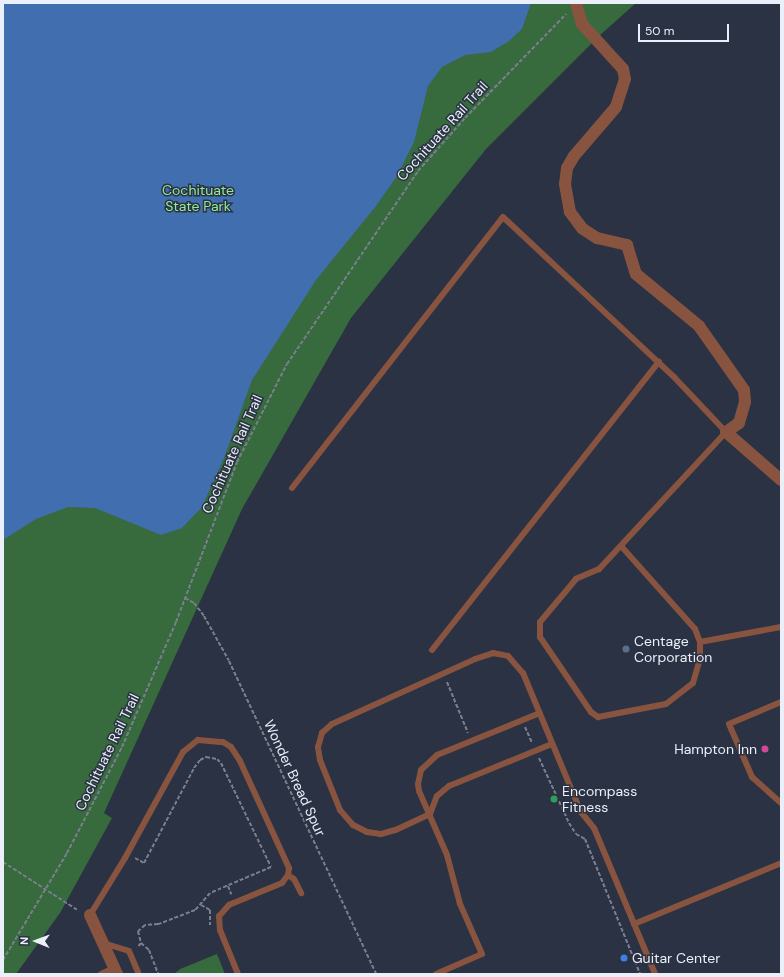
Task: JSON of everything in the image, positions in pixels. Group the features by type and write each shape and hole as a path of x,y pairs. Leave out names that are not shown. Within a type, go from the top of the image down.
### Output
{"street":[{"path":"572,8 582,24 623,69 625,79 616,107 574,156 567,168 565,184 570,212 583,229 597,238 626,245 636,274 699,326 744,390 745,402 739,423 726,432 781,480"},
{"path":"90,915 115,971"}],"lane":[{"path":"292,488 503,217 659,362 726,432 599,569 573,583 538,627 540,637 591,712 603,717 666,704 693,683 700,658 700,642 692,624 621,546"},
{"path":"432,650 659,362"},
{"path":"700,642 781,627"},
{"path":"552,744 449,786 436,796 430,814 388,832 373,834 359,829 347,821 340,810 320,760 318,747 322,733 332,724 484,655 493,653 508,656 522,673 581,812 594,828 655,974"},
{"path":"781,702 729,724 752,777 781,803"},
{"path":"436,974 482,954 460,904 447,855 418,784 425,764 437,755 540,713"},
{"path":"90,915 126,858 180,755 188,746 198,740 223,742 237,755 286,858 288,875 294,880 301,893"},
{"path":"634,924 781,863"},
{"path":"238,974 220,930 219,916 229,905 282,883 288,875"},
{"path":"103,943 129,951 139,974"},
{"path":"101,974 115,971"}],"path":[{"name":"Cochituate Rail Trail","path":"3,960 46,890 122,747 185,598 213,520 246,442 275,385 307,332 390,209 426,160 572,8"},
{"name":"Wonder Bread Spur","path":"185,598 194,603 204,616 228,661 376,974"},
{"path":"444,673 469,735 476,732"},
{"path":"522,720 569,823 576,834 585,839 640,974"},
{"path":"135,858 144,863 200,760 206,757 217,759 226,772 271,867 210,893 195,910 141,928 138,931 141,943 149,950 158,974"},
{"path":"3,862 75,910 90,915"},
{"path":"228,886 231,894"},
{"path":"134,946 137,948 141,943"}],"green space":[{"name":"Cochituate State Park","path":"3,3 636,3 599,36 486,149 351,318 242,509 104,813 112,818 60,913 16,974 3,974"},
{"path":"217,954 225,974 174,974 180,969"}],"water":[{"name":"Cochituate State Park","path":"3,3 531,3 522,29 509,41 491,52 465,55 442,67 428,86 414,142 397,176 376,206 316,280 252,380 224,458 202,507 182,528 161,535 95,508 68,507 36,519 3,540"}],"place":[{"name":"Centage Corporation","path":"626,649"},
{"name":"Hampton Inn","path":"765,749"},
{"name":"Encompass Fitness","path":"554,799"},
{"name":"Guitar Center","path":"624,958"}]}
